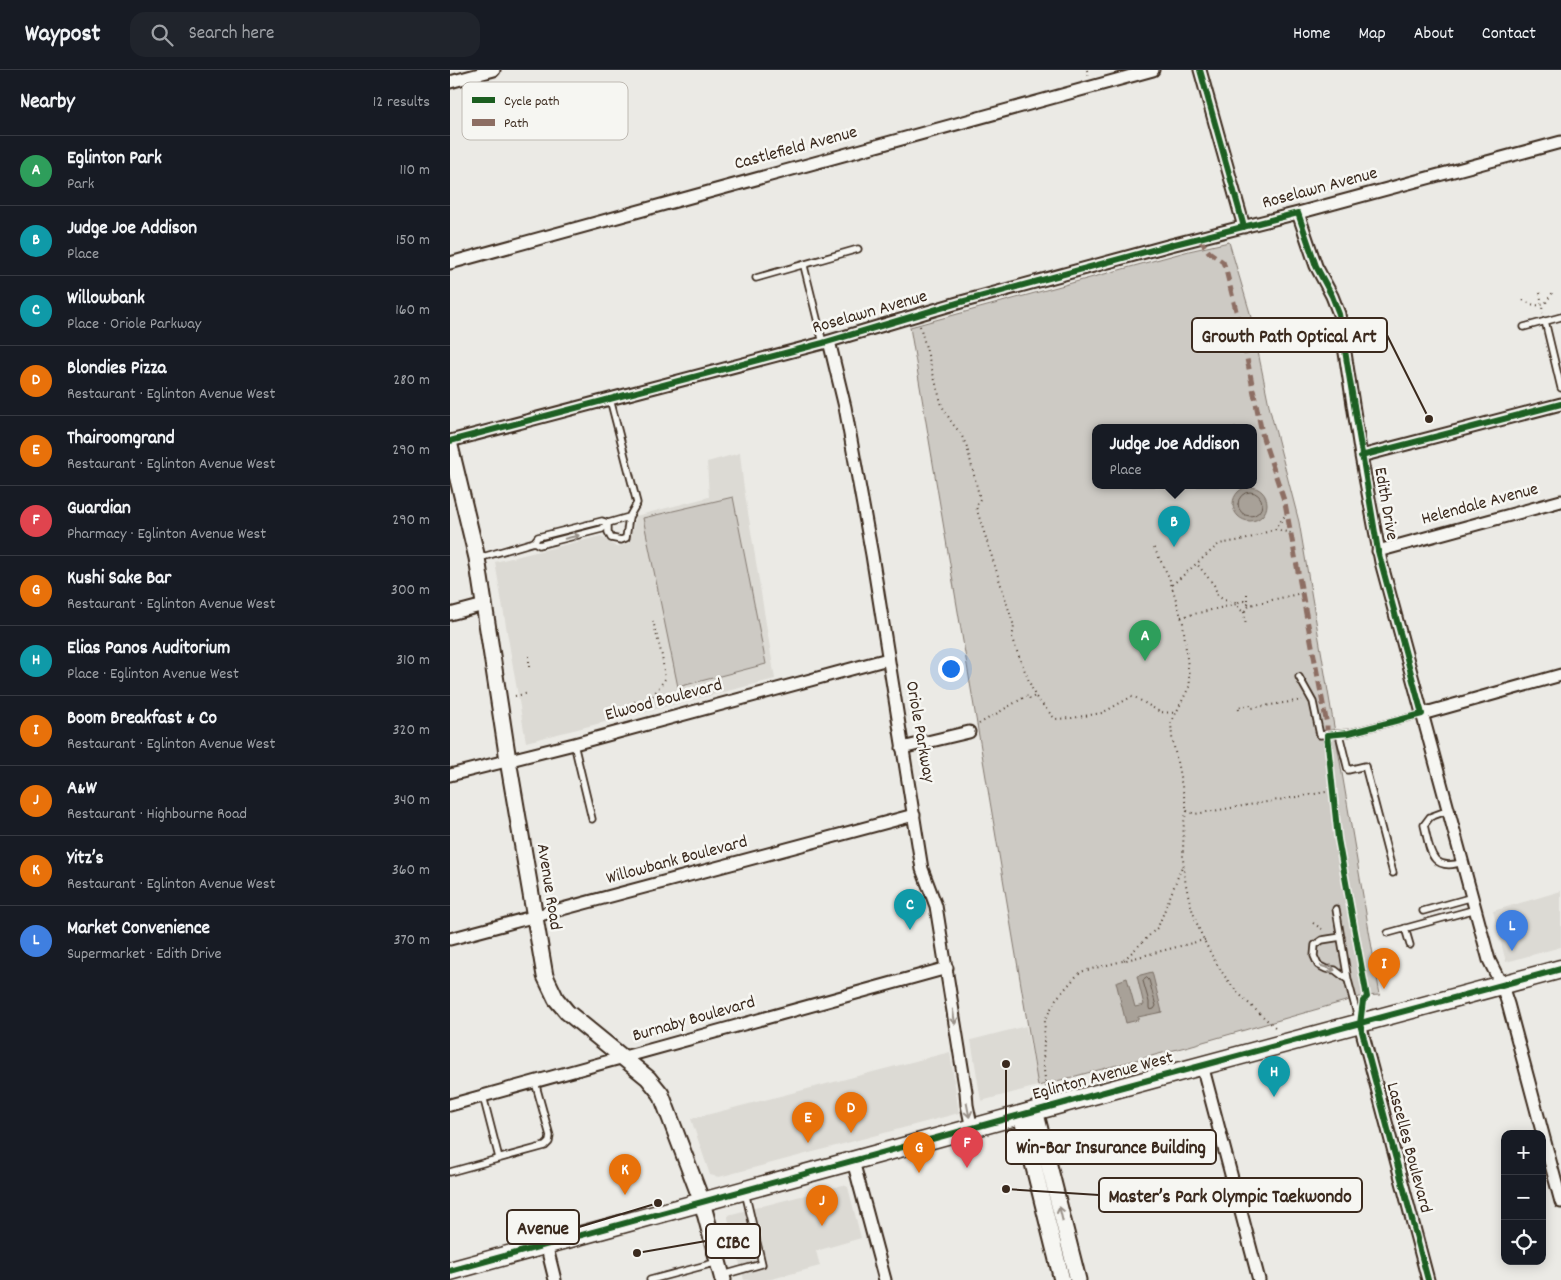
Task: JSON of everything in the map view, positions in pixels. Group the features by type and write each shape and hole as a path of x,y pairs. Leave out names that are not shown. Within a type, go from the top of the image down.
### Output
{"main road":[{"name":"Avenue Road","path":"450,446 477,558 508,760 545,976 556,999 574,1019 648,1078 661,1094 702,1202 721,1273"},
{"name":"Eglinton Avenue West","path":"450,1271 972,1129 1028,1112 1561,969"},
{"path":"1028,1112 1047,1152 1078,1280"},
{"path":"1028,1112 1032,1156 1062,1280"},
{"path":"1032,1156 1047,1152"}],"street":[{"path":"450,82 494,70"},
{"name":"Castlefield Avenue","path":"450,263 1152,70"},
{"path":"1200,70 1244,227"},
{"name":"Roselawn Avenue","path":"450,441 826,342 961,302 1561,142"},
{"name":"Edith Drive","path":"1298,213 1316,266 1339,314 1378,551 1491,965 1502,986 1508,1004 1561,1202"},
{"name":"Oriole Parkway","path":"826,342 844,407 872,555 922,869 936,906 972,1129"},
{"path":"1361,456 1561,404"},
{"name":"Helendale Avenue","path":"1378,551 1561,501"},
{"path":"450,614 484,605"},
{"name":"Elwood Boulevard","path":"450,775 574,744 888,659"},
{"path":"1422,714 1561,675"},
{"path":"902,748 969,732"},
{"name":"Willowbank Boulevard","path":"450,939 914,815"},
{"name":"Burnaby Boulevard","path":"450,1105 947,968"},
{"name":"Lascelles Boulevard","path":"1360,1024 1428,1280"},
{"path":"1202,1066 1259,1280"},
{"path":"853,1161 885,1280"},
{"path":"546,1244 555,1280"}],"lane":[{"path":"756,278 804,266 858,249"},
{"path":"804,266 826,342"},
{"path":"1524,327 1561,316"},
{"path":"1545,321 1561,388"},
{"path":"608,523 608,532 611,538 621,540 626,538 630,517 637,503 610,399"},
{"path":"477,558 534,542 539,545 602,529 608,523 630,517"},
{"path":"1299,677 1314,702 1320,735 1339,734 1422,714"},
{"path":"1339,734 1348,770 1365,766 1393,873"},
{"path":"574,744 592,819"},
{"path":"1449,810 1430,817 1424,824 1432,857 1438,862 1453,866 1464,862"},
{"path":"1423,911 1473,897"},
{"path":"1336,909 1348,980 1360,1024"},
{"path":"1388,933 1476,909"},
{"path":"1404,928 1410,945"},
{"path":"1341,937 1322,940 1315,945 1314,956 1318,965 1326,969 1336,970 1348,980"},
{"path":"450,1172 544,1146 549,1142 550,1136 535,1082"},
{"path":"483,1096 499,1158"},
{"path":"650,1280 721,1273 762,1264 744,1190"}],"path":[{"path":"1087,70 1089,79"},
{"path":"1523,300 1536,306 1542,305 1545,304 1553,292"},
{"path":"1540,293 1545,321"},
{"path":"920,323 942,406 961,434 967,447 980,499 976,507 1014,626 1012,639 1035,696 1055,719 1102,713 1134,696 1160,712 1175,712"},
{"path":"1171,585 1219,544 1247,539 1275,529 1287,513"},
{"path":"1275,529 1291,534"},
{"path":"1154,548 1171,585 1181,617 1190,684 1171,723 1172,737 1187,811 1184,818 1183,864 1191,904 1204,940 1227,978 1256,1010 1275,1026"},
{"path":"1197,564 1214,585 1218,596 1224,600 1235,602 1239,609 1244,612"},
{"path":"1246,626 1244,612 1250,605 1302,593"},
{"path":"1247,594 1247,603"},
{"path":"1181,617 1237,604 1238,602 1250,605"},
{"path":"634,702 651,698 665,679 662,656 653,621"},
{"path":"529,656 529,670"},
{"path":"515,696 529,693"},
{"path":"979,724 1028,695 1030,699 1035,696"},
{"path":"1239,710 1238,707 1251,705 1252,708 1305,700"},
{"path":"1187,811 1195,814 1332,791"},
{"path":"1124,961 1158,927 1183,864"},
{"path":"1313,923 1322,929"},
{"path":"1046,1087 1042,1062 1045,1020 1056,999 1080,972 1208,939"}],"shaded area":[{"path":"1229,242 1250,313 1270,410 1299,522 1380,995 1363,996 1189,1046 1038,1086 910,327 1189,251"},
{"path":"740,453 775,679 526,742 495,562 601,536 616,547 629,543 636,516 709,497 707,462"},
{"path":"733,497 766,664 678,687 643,518"},
{"path":"1561,891 1561,947 1506,962 1493,911"},
{"path":"1026,1026 1038,1086 981,1101 971,1040"},
{"path":"950,1052 959,1113 719,1177 710,1175 691,1119"},
{"path":"843,1185 848,1187 861,1238 816,1251 820,1266 768,1280 744,1280 728,1215"}],"water":[{"path":"1242,489 1257,489 1266,498 1266,510 1256,520 1244,520 1234,510 1234,498"},
{"path":"1152,972 1162,1012 1138,1017 1138,1020 1126,1023 1116,982 1127,978 1135,1007 1144,1005 1137,976"}],"marked path":[{"path":"1199,238 1209,252 1223,262 1226,270 1243,339 1263,438 1285,503 1327,725 1327,738"}],"cycle path":[{"path":"1200,70 1244,227"},
{"path":"450,441 823,343 961,302 1298,213 1316,266 1339,314 1378,551 1422,714 1349,733 1327,735 1338,839 1367,997 1363,1001 1360,1024 1428,1280"},
{"path":"1361,456 1561,404"},
{"path":"450,1271 1561,969"}],"place":[{"name":"Growth Path Optical Art","path":"1429,419"},
{"name":"Judge Joe Addison","path":"1174,547"},
{"name":"Eglinton Park","path":"1145,661"},
{"name":"Willowbank","path":"910,930"},
{"name":"Market Convenience","path":"1512,951"},
{"name":"Boom Breakfast & Co","path":"1384,989"},
{"name":"Win-Bar Insurance Building","path":"1006,1064"},
{"name":"Elias Panos Auditorium","path":"1274,1097"},
{"name":"Blondies Pizza","path":"851,1133"},
{"name":"Thairoomgrand","path":"808,1143"},
{"name":"Guardian","path":"967,1168"},
{"name":"Kushi Sake Bar","path":"919,1173"},
{"name":"Master’s Park Olympic Taekwondo","path":"1006,1189"},
{"name":"Yitz’s","path":"625,1195"},
{"name":"Avenue","path":"658,1203"},
{"name":"A&W","path":"822,1226"},
{"name":"CIBC","path":"637,1253"}]}
